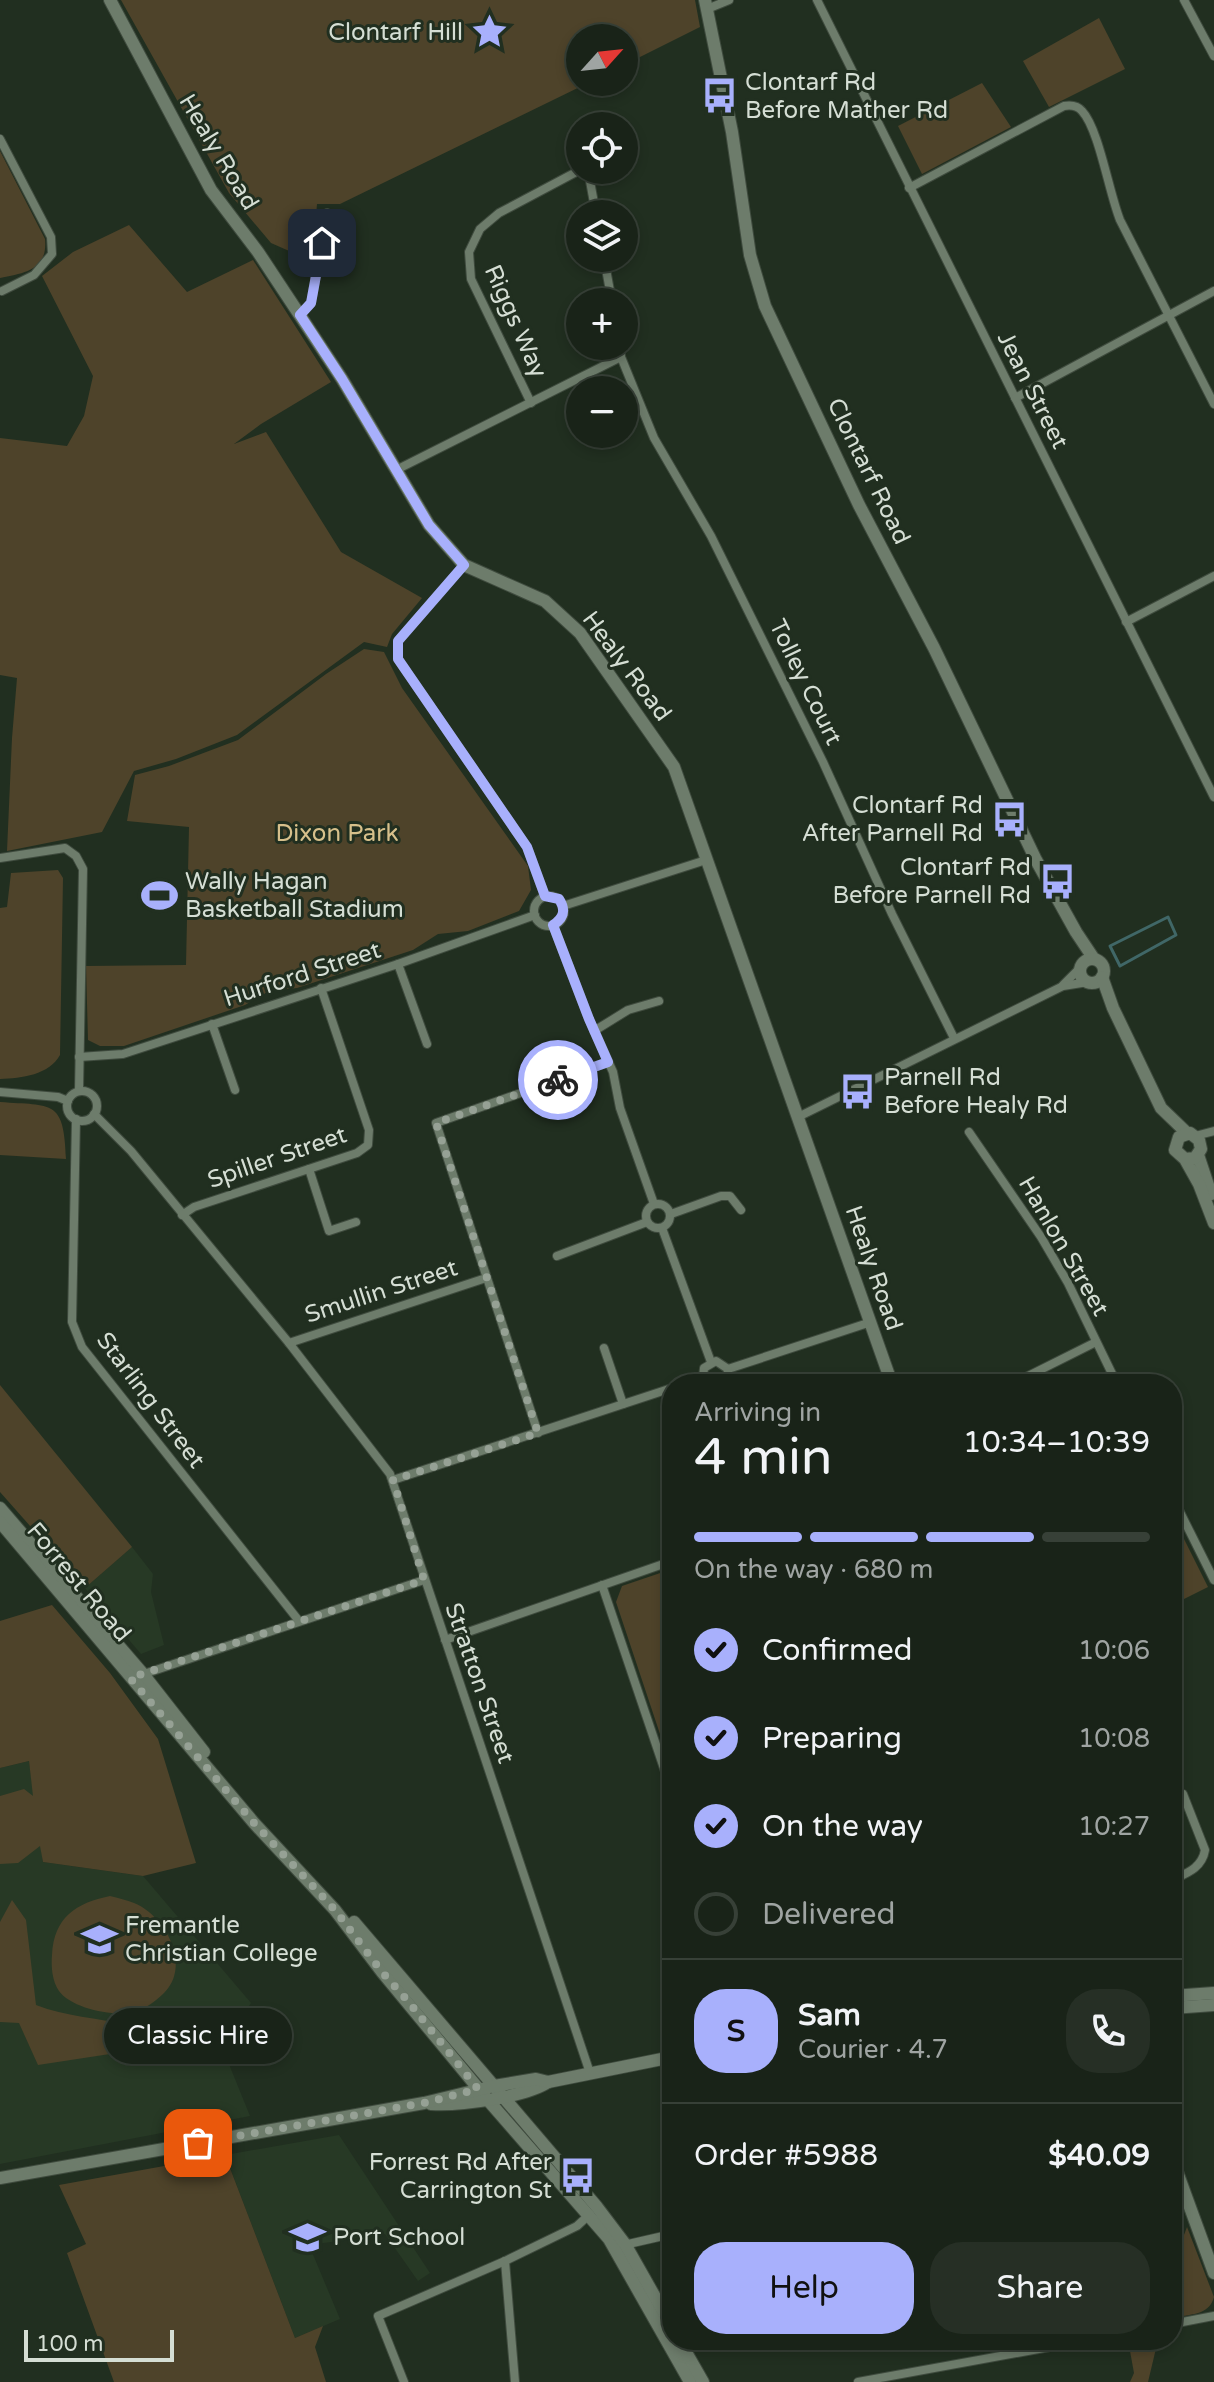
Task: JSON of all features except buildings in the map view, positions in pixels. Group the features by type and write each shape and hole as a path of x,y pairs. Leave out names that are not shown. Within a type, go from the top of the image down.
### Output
{"street":[{"name":"Healy Road","path":"110,0 211,190 258,252 342,379 429,525 464,565 545,601 580,633 674,767 889,1374"},
{"path":"706,5 729,0"},
{"name":"Jean Street","path":"817,0 1214,797"},
{"path":"1184,0 1214,56"},
{"name":"Clontarf Road","path":"706,5 732,132 750,255 765,306 866,518 934,648 1036,860 1076,932 1085,964"},
{"path":"909,188 1064,106 1073,105 1081,110 1100,152 1112,202 1120,220 1214,404"},
{"path":"0,139 51,237 52,254 34,275 2,291"},
{"name":"Riggs Way","path":"531,403 471,279 469,252 480,229 499,213 566,177"},
{"path":"300,315 311,303 327,213"},
{"path":"1015,398 1214,291"},
{"path":"396,470 615,360"},
{"name":"Tolley Court","path":"622,360 654,438 718,550 954,1038"},
{"path":"464,565 398,641 398,659 527,847 545,896"},
{"path":"1126,622 1214,576"},
{"path":"0,858 65,848 76,856 83,869 79,1091 68,1101"},
{"path":"563,906 706,860"},
{"path":"545,896 559,899 563,906 564,913 553,925 546,925 535,915 534,907 545,896"},
{"name":"Hurford Street","path":"79,1057 123,1054 398,964 535,915"},
{"path":"553,925 608,1062 620,1108 654,1204"},
{"path":"398,964 427,1044"},
{"path":"1063,986 1085,964"},
{"path":"798,1117 1063,986 1093,980 1103,966 1085,964"},
{"path":"1085,964 1081,975 1093,980 1113,1008 1156,1100 1190,1145 1214,1201"},
{"name":"Spiller Street","path":"182,1215 194,1207 357,1153 368,1145 369,1130 321,988"},
{"path":"594,1031 628,1010 659,1001"},
{"path":"212,1024 235,1090"},
{"path":"538,1433 436,1123 608,1062"},
{"path":"68,1101 70,1114 76,1119 86,1120 94,1114 95,1100 88,1093 79,1091"},
{"path":"0,1092 58,1097 68,1101"},
{"name":"Stratton Street","path":"94,1114 131,1151 289,1343 384,1464 393,1480 590,2073"},
{"name":"Starling Street","path":"76,1119 72,1322 82,1347 299,1621"},
{"name":"Hanlon Street","path":"969,1132 1041,1237 1068,1283 1112,1374"},
{"path":"1190,1145 1214,1133"},
{"path":"1190,1145 1199,1184 1214,1223"},
{"path":"309,1169 329,1231 356,1222"},
{"path":"671,1214 721,1196 730,1196 741,1210"},
{"path":"654,1204 668,1207 671,1214 670,1220 662,1228 647,1222 648,1208 654,1204"},
{"path":"557,1256 647,1222"},
{"path":"662,1228 711,1362"},
{"name":"Smullin Street","path":"289,1343 486,1278"},
{"path":"728,1369 871,1322"},
{"path":"1032,1374 1096,1342"},
{"path":"604,1348 623,1404"},
{"path":"704,1374 704,1368 711,1362 721,1362 728,1369"},
{"path":"728,1369 728,1374"},
{"path":"393,1480 662,1391"},
{"name":"Forrest Road","path":"0,1508 254,1823 335,1910 482,2094 593,2211"},
{"path":"1182,1516 1214,1580"},
{"name":"Forrest Road","path":"0,1522 256,1815 320,1881 498,2091 621,2246 662,2311"},
{"path":"445,1640 662,1564"},
{"path":"137,1676 424,1580"},
{"path":"602,1585 662,1763"},
{"path":"1182,1875 1203,1860 1203,1842 1183,1794"},
{"path":"1203,1860 1214,1864"},
{"path":"1182,1995 1214,1993"},
{"path":"1182,2007 1214,2005"},
{"path":"0,2178 424,2103 449,2105 482,2094 537,2089 548,2082 662,2059"},
{"path":"1182,2185 1214,2273"},
{"path":"404,2382 378,2316 577,2226 593,2211"},
{"path":"621,2246 662,2236"},
{"name":"Forrest Road","path":"621,2246 662,2327"},
{"path":"505,2261 515,2382"},
{"path":"1182,2322 1214,2316"},
{"name":"Forrest Road","path":"674,2350 690,2382"},
{"path":"685,2350 703,2382"},
{"path":"858,2382 1033,2350"}],"shaded area":[{"path":"132,1547 153,1574 151,1592 164,1645 141,1654 85,1588"},
{"name":"Fremantle Christian College","path":"29,1761 43,1862 143,1876 251,2003 222,2047 250,2116 0,2164 0,1768"},
{"name":"Port School","path":"339,2135 430,2273 418,2281 385,2234 369,2232 353,2239 309,2245 340,2319 295,2338 225,2155"}],"green space":[{"path":"121,0 695,0 700,27 638,58 638,24 566,24 566,94 340,204 317,204 313,252 296,254 271,243 229,193"},
{"path":"1099,18 1125,69 1049,107 1023,61"},
{"path":"982,83 1011,127 922,174 898,126"},
{"path":"0,151 45,239 45,249 39,264 33,268 0,278"},
{"path":"129,225 187,292 253,260 331,382 234,444 266,432 341,552 422,598 392,634 387,647 364,642 237,735 176,759 134,771 102,832 7,851 17,678 0,675 0,438 67,446 84,416 93,376 42,276 73,252"},
{"name":"Dixon Park","path":"364,649 384,652 402,688 528,866 531,890 519,911 468,931 438,934 413,950 297,988 269,991 245,1005 124,1046 100,1046 88,1040 86,966 186,965 189,827 127,821 135,775 169,766 238,740"},
{"path":"58,870 63,878 60,1055 42,1071 0,1079 0,908 7,907 11,873"},
{"path":"0,1102 32,1104 52,1110 62,1125 66,1159 0,1155"},
{"path":"0,1385 132,1547 85,1588 0,1492"},
{"path":"1182,1535 1208,1587 1182,1600"},
{"path":"662,1572 662,1738 616,1602 622,1586"},
{"path":"52,1605 110,1673 158,1739 196,1863 143,1876 43,1862 40,1846 18,1863 0,1864 0,1796 24,1789 33,1796 29,1761 0,1768 0,1621"},
{"path":"110,1896 146,1909 165,1930 175,1956 176,1969 164,1993 150,2005 133,2012 104,2012 73,2002 59,1991 52,1973 54,1942 62,1921 77,1908"},
{"path":"12,1900 26,1920 36,2005 128,2026 155,2013 184,2012 202,2021 222,2047 126,2064 123,2052 38,2065 19,2023 0,2022 0,1922"},
{"path":"225,2155 295,2338 323,2326 315,2347 326,2382 114,2382 67,2253 86,2244 59,2185"},
{"path":"1187,2227 1214,2297 1208,2308 1182,2316 1183,2269 1182,2240"},
{"path":"1130,2350 1156,2350 1148,2382 1130,2382 1134,2373"}],"waterway":[{"path":"1168,917 1176,935 1120,966 1110,946 1168,917"}],"way so far":[{"path":"198,2143 424,2103 478,2089 335,1910 254,1823 130,1678 424,1580 393,1480 538,1433 436,1123 558,1080"}],"place":[{"name":"Clontarf Hill","path":"489,32"},
{"name":"Clontarf Rd Before Mather Rd","path":"719,96"},
{"name":"Clontarf Rd After Parnell Rd","path":"1009,819"},
{"name":"Clontarf Rd Before Parnell Rd","path":"1057,881"},
{"name":"Wally Hagan Basketball Stadium","path":"159,895"},
{"name":"Parnell Rd Before Healy Rd","path":"858,1091"},
{"name":"Fremantle Christian College","path":"99,1939"},
{"name":"Classic Hire","path":"198,2143"},
{"name":"Forrest Rd After Carrington St","path":"578,2176"},
{"name":"Port School","path":"307,2237"}],"route":[{"path":"322,243 311,303 300,315 429,525 464,565 398,641 398,659 527,847 545,896 559,899 563,906 564,913 553,925 608,1062 558,1080"}]}
